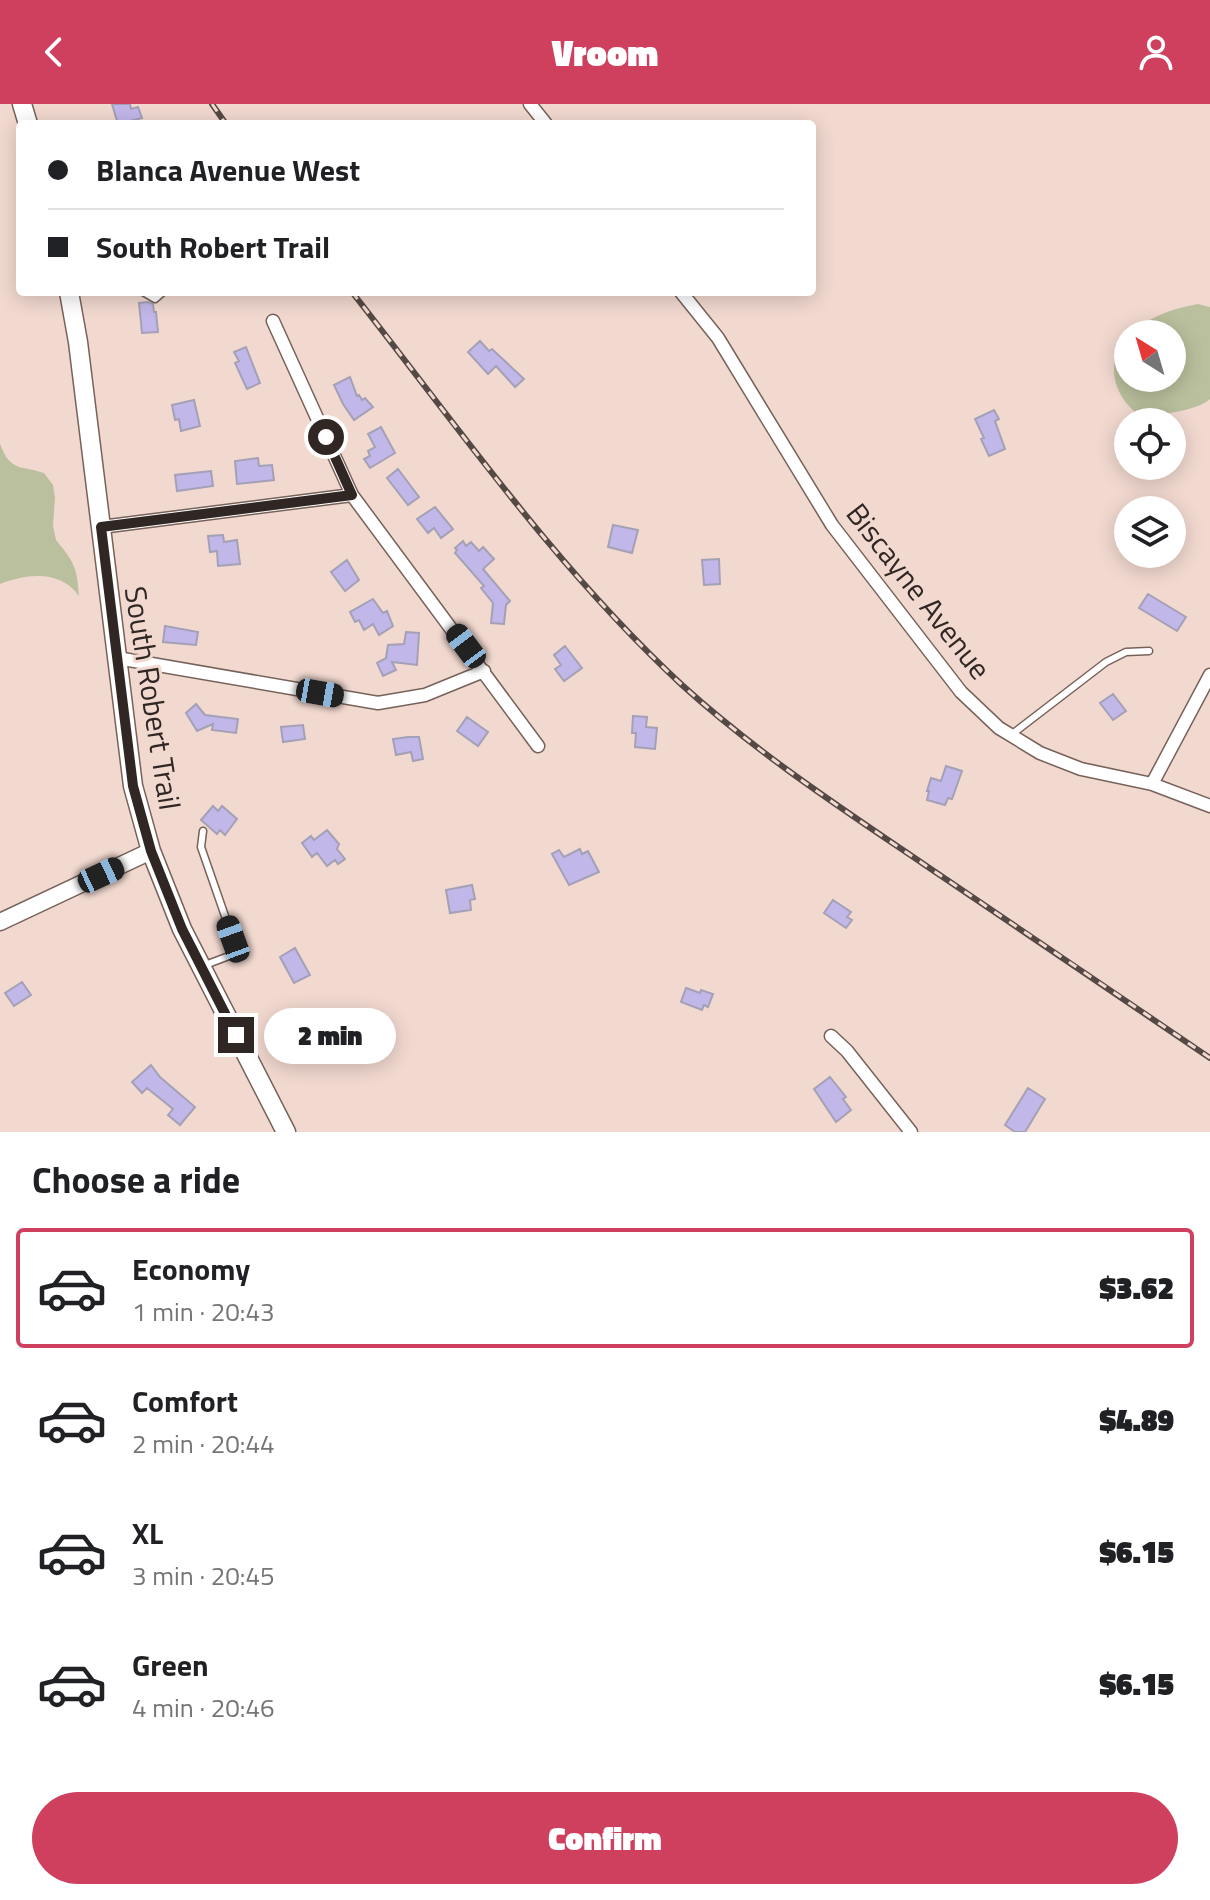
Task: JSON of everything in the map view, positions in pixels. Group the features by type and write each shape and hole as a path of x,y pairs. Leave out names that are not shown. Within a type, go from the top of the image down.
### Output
{"main road":[{"name":"South Robert Trail","path":"70,296 133,786 151,851 182,929 286,1132"},
{"path":"0,922 151,851"}],"street":[{"path":"530,104 543,120"},
{"name":"Biscayne Avenue","path":"684,296 718,338 832,525 961,692 999,728 1040,753 1081,769 1152,784 1210,806"},
{"path":"273,321 352,495 538,746"},
{"path":"101,527 352,495"},
{"path":"117,658 378,703 425,695 484,671"},
{"path":"1152,784 1210,675"},
{"path":"831,1036 847,1051 911,1132"}],"lane":[{"path":"1011,735 1117,655 1149,651"},
{"path":"201,966 229,956 233,939 201,847 203,831"}],"green space":[{"path":"1198,304 1210,307 1210,399 1186,409 1131,408 1120,392 1186,392 1186,320 1150,320"},
{"path":"0,444 12,463 44,473 53,485 56,540 74,565 79,596 63,582 43,576 0,584"}],"building":[{"path":"112,104 130,104 131,109 138,107 142,118 134,120 117,120"},
{"path":"139,303 153,304 156,312 158,332 142,333"},
{"path":"480,341 524,379 515,387 496,366 488,374 468,352"},
{"path":"246,347 260,383 247,389 235,363 239,361 234,352"},
{"path":"350,377 357,396 362,400 365,398 373,407 354,420 334,385"},
{"path":"194,400 200,426 181,431 172,405"},
{"path":"994,410 1005,449 989,456 975,419"},
{"path":"381,427 395,453 370,468 364,459 370,456 368,451 375,447 368,434"},
{"path":"258,458 259,466 272,465 274,480 237,484 235,461"},
{"path":"398,469 419,497 408,505 387,478"},
{"path":"211,471 213,486 177,491 175,475"},
{"path":"435,507 453,529 441,538 434,528 428,533 417,519"},
{"path":"613,525 638,530 632,553 608,547"},
{"path":"223,535 224,542 237,540 240,564 218,566 217,551 210,552 208,536"},
{"path":"463,541 466,546 471,542 479,551 483,547 494,559 483,569 510,601 506,605 504,624 491,623 493,603 481,588 484,586 455,553 455,548"},
{"path":"719,559 720,584 704,585 702,560"},
{"path":"347,560 359,580 345,591 331,572"},
{"path":"1148,594 1186,617 1177,631 1139,608"},
{"path":"373,599 383,613 387,611 393,626 379,635 373,624 364,630 350,612"},
{"path":"165,626 198,632 196,645 163,642"},
{"path":"406,632 419,633 417,665 392,662 396,670 383,676 377,663 386,658 388,645 404,644"},
{"path":"565,646 582,668 564,681 555,669 561,665 554,655"},
{"path":"1113,694 1126,711 1113,720 1100,703"},
{"path":"196,704 205,715 238,719 236,733 212,730 213,724 197,731 186,713"},
{"path":"633,716 647,717 646,727 657,728 655,749 635,747"},
{"path":"467,717 488,732 478,746 457,731"},
{"path":"303,725 305,739 283,742 281,727"},
{"path":"419,737 423,759 413,761 411,752 396,755 393,739"},
{"path":"946,766 962,771 952,799 948,798 945,805 927,800 927,791 931,778 941,781"},
{"path":"213,806 218,811 222,806 237,819 225,835 220,830 217,834 201,820"},
{"path":"327,830 339,844 337,849 345,859 338,864 335,860 327,866 317,853 312,857 302,843 311,836 314,840"},
{"path":"580,849 582,854 588,851 599,872 569,885 552,854 559,850 564,857"},
{"path":"472,885 475,899 470,900 471,910 450,913 446,890"},
{"path":"833,900 851,912 847,917 852,920 846,928 824,913"},
{"path":"295,948 310,975 294,983 280,957"},
{"path":"22,982 31,995 14,1006 5,993"},
{"path":"686,988 713,994 708,1007 704,1005 702,1010 681,1002"},
{"path":"343,1030 354,1049 339,1058 326,1039"},
{"path":"151,1065 160,1077 195,1107 180,1125 168,1115 173,1109 147,1088 142,1093 132,1082"},
{"path":"830,1077 846,1097 843,1099 851,1110 836,1122 814,1089"},
{"path":"1028,1088 1045,1099 1025,1132 1015,1132 1005,1125"}],"railway":[{"path":"212,104 223,120"},
{"path":"355,296 550,545 636,640 682,685 740,734 831,801 1210,1058"}],"route":[{"path":"236,1035 182,929 151,851 133,786 101,527 352,495 326,437"}]}
